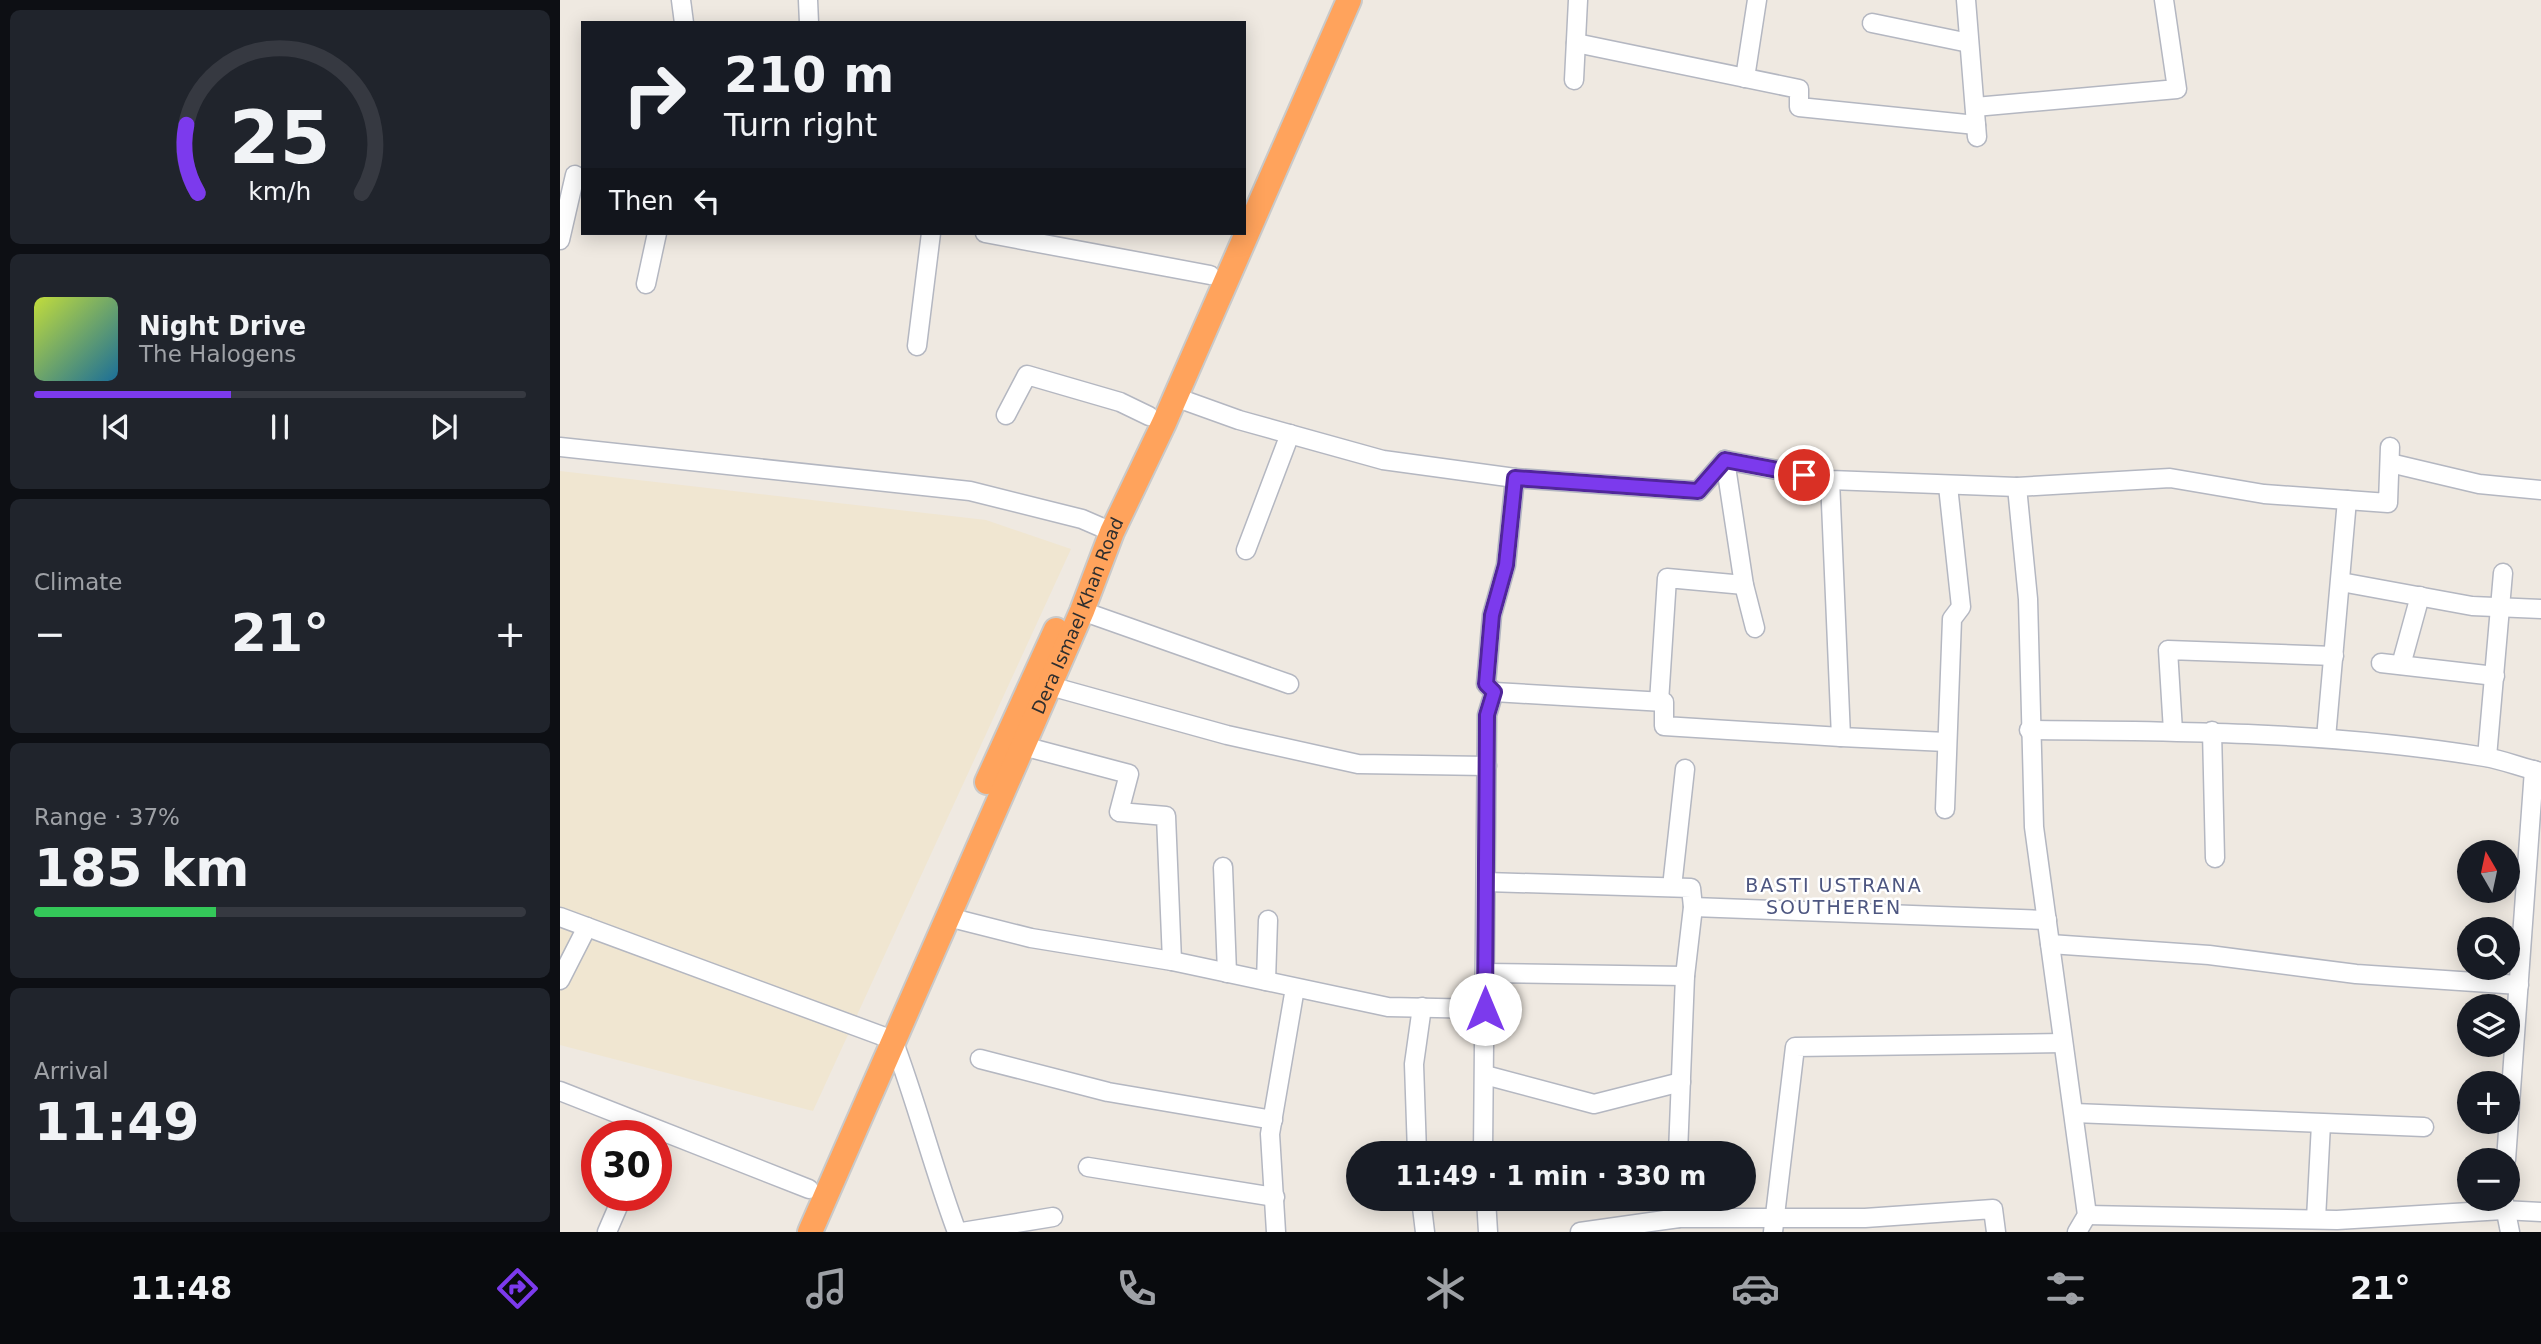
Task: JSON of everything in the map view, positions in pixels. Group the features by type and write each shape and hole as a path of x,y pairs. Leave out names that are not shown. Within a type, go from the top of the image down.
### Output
{"highway":[{"path":"1246,193 1331,0"},
{"name":"Dera Ismael Khan Road","path":"810,1232 885,1036 1069,601 1104,528 1175,397 1349,0"},
{"name":"Dera Ismael Khan Road","path":"792,1232 809,1189 948,916 1050,686 1082,611 1104,528 1149,416 1228,235"}],"street":[{"path":"681,0 684,21"},
{"path":"808,0 809,21"},
{"path":"1574,80 1578,0"},
{"path":"1745,78 1757,0"},
{"path":"1966,0 1976,123"},
{"path":"1576,43 1798,89 1799,107 1976,123 2177,89 2164,0"},
{"path":"1872,23 1969,43"},
{"path":"560,240 577,195 575,175"},
{"path":"646,284 657,235"},
{"path":"916,346 931,235"},
{"path":"996,235 1210,275"},
{"path":"1006,415 1027,375 1120,402 1149,416"},
{"path":"1175,397 1239,420 1383,460 1515,478 1698,491 1725,460"},
{"path":"1246,550 1290,434"},
{"path":"560,447 970,491 1082,519 1104,528"},
{"path":"1725,460 1830,480 2017,487 2170,478 2264,494 2388,503 2390,455 2479,484 2541,490"},
{"path":"1725,460 1744,585 1755,628"},
{"path":"1515,478 1506,565 1492,615 1486,684 1494,692 1664,702 1664,726 1946,742"},
{"path":"1830,480 1841,737"},
{"path":"1945,809 1952,619 1961,607 1948,486"},
{"path":"2017,487 2028,599 2029,730 2034,827 2087,1214 2077,1232"},
{"path":"2326,738 2342,582 2347,500"},
{"path":"2487,757 2503,573"},
{"path":"1659,702 1667,578 1744,585"},
{"path":"2342,582 2501,609 2541,610"},
{"path":"2401,665 2420,596"},
{"path":"1082,611 1289,684"},
{"path":"2173,731 2168,650 2334,656"},
{"path":"2381,663 2495,676"},
{"path":"1050,686 1227,735 1358,764 1487,766"},
{"path":"1483,1141 1487,715 1494,692"},
{"path":"2029,730 2212,731 2326,738 2487,757 2537,771 2508,1148"},
{"path":"2212,731 2215,858"},
{"path":"1023,746 1129,774 1119,812 1166,816 1172,961"},
{"path":"1672,887 1685,769"},
{"path":"1223,867 1227,973"},
{"path":"1486,882 1691,888 1693,907 1685,976 1679,1141"},
{"path":"1693,907 2047,920"},
{"path":"948,916 1031,938 1107,953 1172,961 1388,1007 1485,1009"},
{"path":"560,917 885,1036 913,1093 928,1152 959,1232 1053,1217"},
{"path":"1266,981 1268,920"},
{"path":"560,980 587,927"},
{"path":"2050,944 2209,955 2348,973 2519,985"},
{"path":"1485,973 1685,976"},
{"path":"1276,1232 1270,1134 1295,988"},
{"path":"1417,1141 1414,1064 1422,1007"},
{"path":"1774,1226 1795,1047 2063,1043"},
{"path":"981,1059 1108,1092 1273,1120"},
{"path":"1485,1075 1594,1104 1681,1082"},
{"path":"560,1091 624,1120"},
{"path":"2074,1113 2424,1127"},
{"path":"2316,1219 2321,1124"},
{"path":"672,1140 809,1189"},
{"path":"1087,1167 1275,1197"},
{"path":"2520,1208 2541,1212"},
{"path":"1580,1232 1687,1223 1872,1225 1993,1209 1996,1232"},
{"path":"607,1232 616,1211"},
{"path":"1422,1211 1425,1232"},
{"path":"1487,1211 1488,1232"},
{"path":"2087,1214 2316,1219 2338,1226 2413,1224 2475,1211"},
{"path":"2505,1211 2510,1232"}],"shaded area":[{"path":"560,471 986,520 1071,549 813,1111 560,1045"}],"district":[{"name":"BASTI USTRANA SOUTHEREN","path":"1834,896"}],"route":[{"path":"1485,1009 1487,715 1494,692 1486,684 1492,615 1506,565 1515,478 1698,491 1725,460 1804,475"}]}
